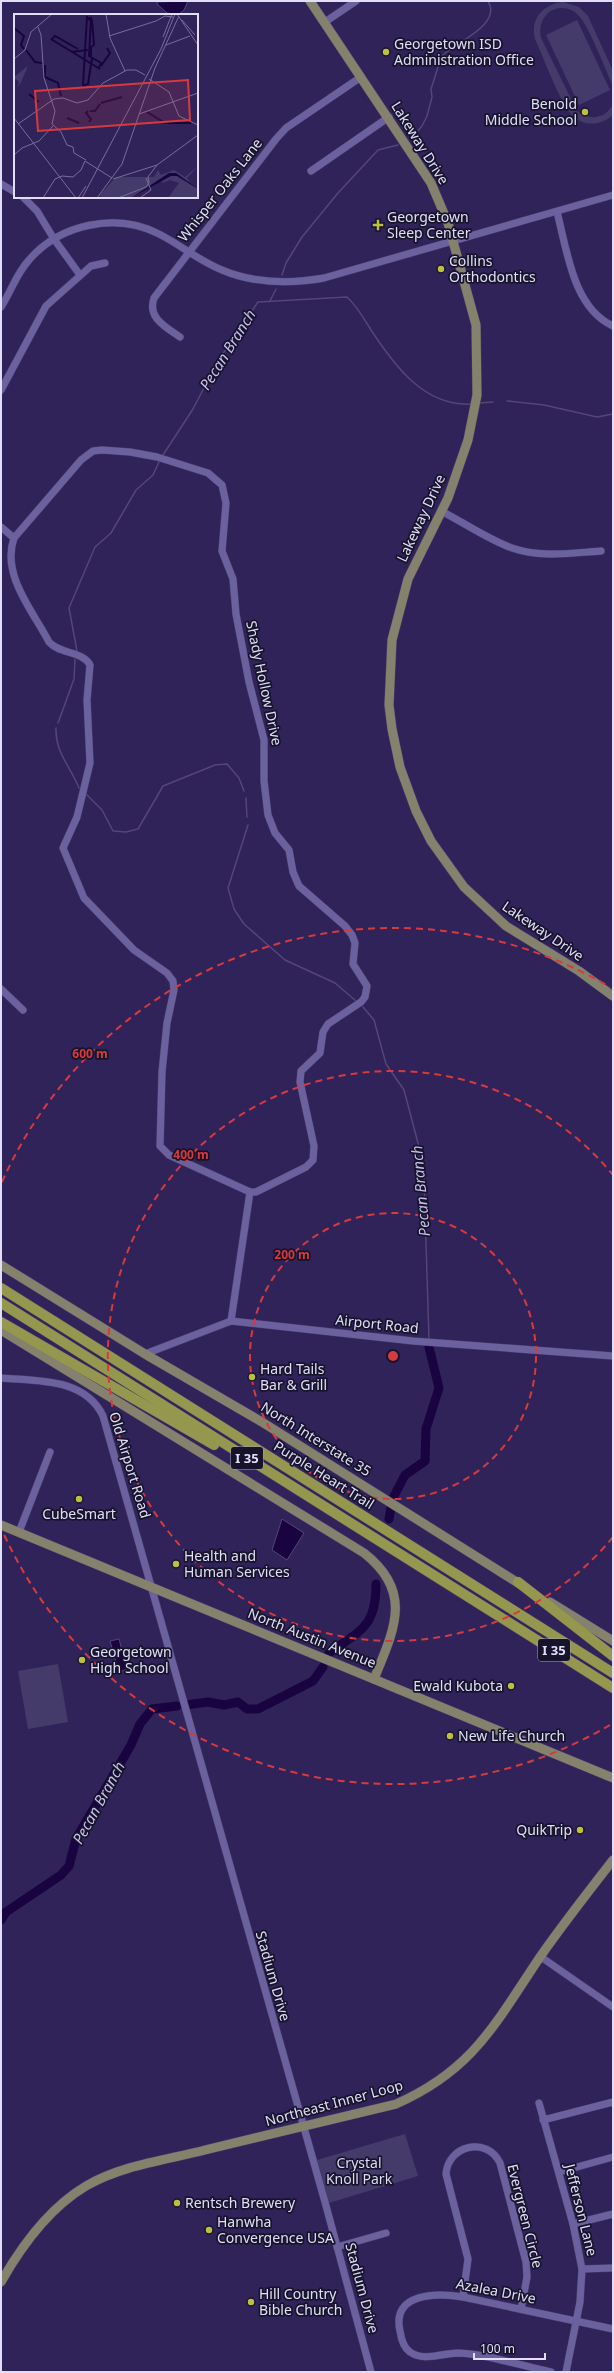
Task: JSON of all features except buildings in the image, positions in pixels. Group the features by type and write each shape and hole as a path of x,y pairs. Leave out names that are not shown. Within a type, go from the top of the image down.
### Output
{"highway":[{"name":"Purple Heart Trail","path":"1,1288 613,1673"},
{"name":"Purple Heart Trail","path":"1,1303 613,1688"},
{"path":"1,1322 275,1480 288,1484"},
{"path":"518,1582 613,1656"}],"main road":[{"name":"Lakeway Drive","path":"310,1 389,118 434,190 453,242 476,325 476,395 474,415 458,472 408,579 392,640 389,706 392,729 407,788 431,841 464,887 506,926 579,971 613,996"},
{"name":"North Interstate 35","path":"1,1265 145,1354 262,1422 613,1641"},
{"path":"1,1330 364,1553 378,1564 389,1579 397,1609 395,1625 374,1679"},
{"name":"North Austin Avenue","path":"1,1525 613,1778"},
{"name":"Northeast Inner Loop","path":"1,2282 26,2241 40,2225 68,2199 87,2186 132,2168 396,2104 422,2093 448,2075 472,2053 492,2030 541,1957 613,1860"}],"street":[{"path":"325,22 356,1"},
{"name":"Whisper Oaks Lane","path":"180,337 156,320 152,309 152,301 285,129 361,77"},
{"path":"311,171 389,118"},
{"path":"1,184 14,191"},
{"path":"1,307 24,266 35,253 54,239 84,226 120,223 156,232 208,264 235,275 259,280 289,282 324,278 613,195"},
{"path":"24,198 37,211 54,239 80,275"},
{"path":"557,212 579,291 597,316 613,326"},
{"path":"1,390 43,309 91,266 105,263"},
{"name":"Shady Hollow Drive","path":"14,538 82,458 93,451 117,451 150,455 208,474 219,481 225,498 223,555 233,579 236,614 249,682 264,740 264,781 268,815 275,833 289,850 293,872 299,886 345,926 354,938 353,964 366,986 364,999 354,1008 328,1024 323,1032 320,1053 303,1068 300,1075 314,1146 313,1160 306,1167 276,1183 260,1191 250,1192"},
{"path":"441,511 512,548 534,553 560,554 601,551"},
{"path":"1,527 14,538 10,553 14,576 49,642 56,649 86,659 90,665 87,700 90,763 77,817 64,842 64,850 84,898 134,950 167,973 173,982 174,990 167,1024 162,1072 160,1146 169,1155 250,1192 231,1321"},
{"path":"1,990 22,1010"},
{"name":"Airport Road","path":"145,1354 231,1321 413,1341 613,1356"},
{"name":"Old Airport Road","path":"1,1378 64,1384 92,1399 98,1406 107,1431 150,1587"},
{"path":"19,1532 50,1452"},
{"name":"Stadium Drive","path":"150,1587 371,2372"},
{"path":"541,1957 613,2007"},
{"path":"543,2120 613,2102"},
{"name":"Jefferson Lane","path":"539,2103 573,2224 582,2269 576,2321 566,2372"},
{"name":"Evergreen Circle","path":"463,2298 468,2259 446,2174 446,2167 452,2156 479,2146 490,2150 500,2163 526,2262 527,2277 521,2309"},
{"path":"559,2172 613,2157"},
{"path":"573,2224 613,2214"},
{"path":"337,2247 386,2234"},
{"path":"582,2269 613,2268"},
{"name":"Azalea Drive","path":"551,2372 467,2354 418,2356 410,2352 400,2334 398,2320 399,2313 409,2302 418,2298 438,2294 521,2309 613,2329"}],"green space":[{"path":"563,2 579,7 588,16 613,71 613,86 588,30 576,13 564,8 552,10 548,13 541,25 541,38 577,111 587,116 597,117 606,113 613,104 613,115 599,123 594,124 578,120 569,111 558,92 535,39 534,25 536,19 544,9 556,3"},
{"path":"577,20 610,90 579,105 546,35"},
{"path":"58,1664 68,1722 28,1729 18,1671"},
{"name":"Crystal Knoll Park","path":"405,2134 418,2176 329,2203 317,2160"}],"shaded area":[{"path":"188,1 184,10 179,14 167,13 157,4 157,2"},
{"path":"282,1519 304,1533 287,1560 272,1550"},
{"path":"119,1639 127,1669 119,1672 110,1641"}],"waterway":[{"path":"442,56 483,26 489,18 491,10 488,1"},
{"path":"416,133 422,126 427,116 432,97 431,89 440,61"},
{"path":"282,275 286,263 302,237 338,193 378,150 398,145"},
{"path":"270,301 276,289"},
{"name":"Pecan Branch","path":"163,455 193,409 218,361 258,302 347,297 357,308 400,370 412,381 439,399 455,403 472,404"},
{"name":"Pecan Branch","path":"507,401 544,405 597,417 613,414"},
{"name":"Pecan Branch","path":"479,403 493,402"},
{"name":"Pecan Branch","path":"77,651 69,608 95,547 111,533 136,490 153,475 159,462"},
{"name":"Pecan Branch","path":"58,723 74,679 75,659"},
{"name":"Pecan Branch","path":"56,728 58,745 79,788"},
{"name":"Pecan Branch","path":"86,794 102,810 113,831 126,832 138,829 163,786 215,765 227,764 239,778 244,791"},
{"name":"Pecan Branch","path":"246,798 247,817"},
{"name":"Pecan Branch","path":"248,825 228,888 234,909 244,924 285,960 335,983 356,1001"},
{"name":"Pecan Branch","path":"363,1007 374,1020 386,1064 404,1090 418,1143 424,1179 429,1339"},
{"name":"Pecan Branch","path":"393,1498 405,1475 425,1461 426,1429 439,1388 429,1347"},
{"name":"Pecan Branch","path":"389,1519 391,1508"},
{"name":"Pecan Branch","path":"329,1653 350,1639 370,1619 373,1610 376,1584"},
{"name":"Pecan Branch","path":"185,1705 208,1702 224,1705 238,1702 247,1709 258,1709 313,1681 323,1667"},
{"name":"Pecan Branch","path":"1,1920 6,1912 61,1875 69,1866 76,1839 131,1745 140,1724 152,1709 177,1706"}],"place":[{"name":"Georgetown ISD Administration Office","path":"386,52"},
{"name":"Benold Middle School","path":"585,112"},
{"name":"Georgetown Sleep Center","path":"378,225"},
{"name":"Collins Orthodontics","path":"441,269"},
{"name":"Hard Tails Bar & Grill","path":"252,1377"},
{"name":"CubeSmart","path":"79,1499"},
{"name":"Health and Human Services","path":"176,1564"},
{"name":"Georgetown High School","path":"82,1660"},
{"name":"Ewald Kubota","path":"511,1686"},
{"name":"New Life Church","path":"450,1736"},
{"name":"QuikTrip","path":"580,1830"},
{"name":"Rentsch Brewery","path":"177,2203"},
{"name":"Hanwha Convergence USA","path":"209,2230"},
{"name":"Hill Country Bible Church","path":"251,2302"}]}
